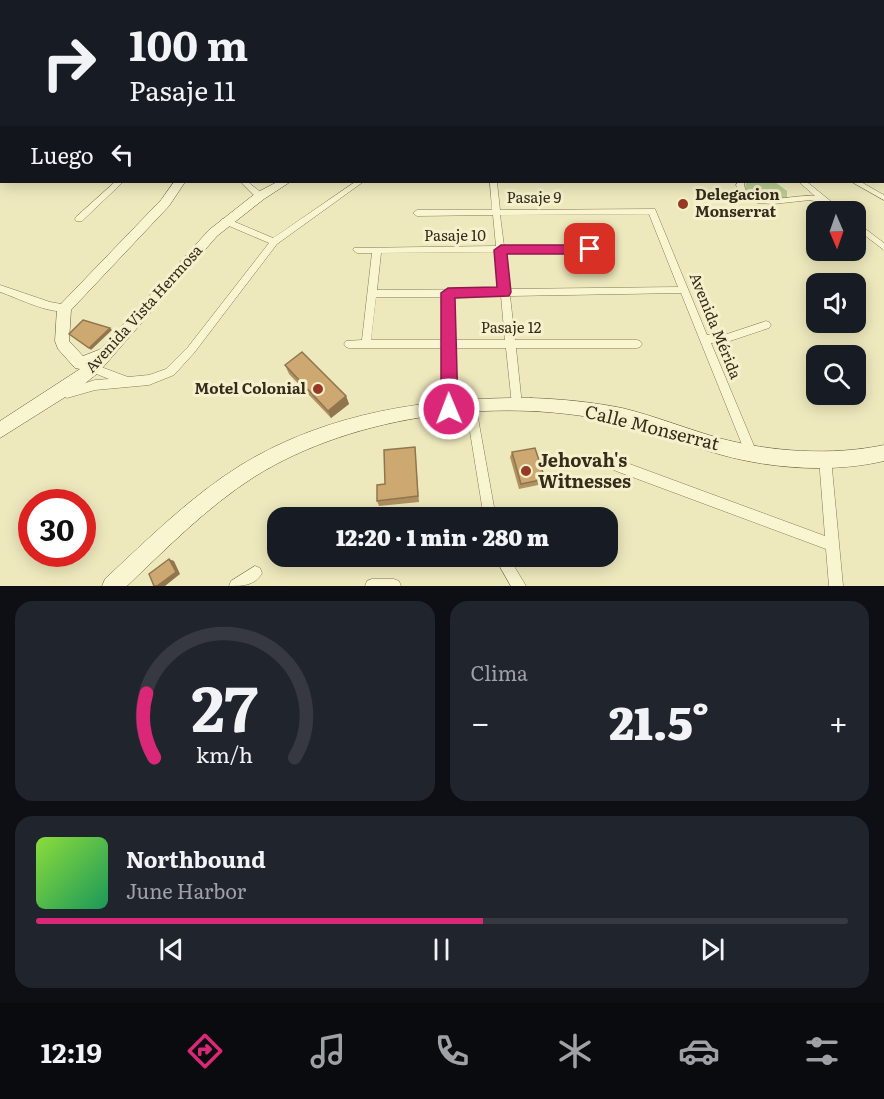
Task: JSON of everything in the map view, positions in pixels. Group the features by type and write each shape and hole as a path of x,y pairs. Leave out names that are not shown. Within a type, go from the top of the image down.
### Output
{"street":[{"path":"79,219 118,183"},
{"path":"129,382 87,365 65,349 62,341 64,308 165,203 178,183"},
{"path":"245,183 260,196"},
{"name":"Avenida Vista Hermosa","path":"87,365 118,340 225,221 282,183"},
{"path":"50,398 95,385 149,380 170,372 191,350 273,242 358,183"},
{"path":"493,183 517,405"},
{"path":"741,183 743,193 763,202 778,203 806,197 823,201"},
{"path":"804,183 826,201"},
{"path":"858,183 884,198"},
{"name":"Pasaje 9","path":"417,213 652,211"},
{"name":"Avenida Mérida","path":"652,211 751,453"},
{"path":"225,221 273,242"},
{"path":"866,233 884,247"},
{"name":"Pasaje 10","path":"357,250 590,249"},
{"path":"366,344 377,250"},
{"path":"0,288 50,306 64,308"},
{"path":"372,294 684,290"},
{"path":"448,293 449,409"},
{"path":"704,339 727,338 766,325"},
{"name":"Pasaje 12","path":"349,344 637,344"},
{"path":"0,430 50,398 87,365"},
{"name":"Calle Monserrat","path":"112,586 216,494 266,460 333,432 375,419 449,409 517,405 588,410 622,416 751,453 777,457 857,457 884,453"},
{"path":"471,407 488,507"},
{"path":"825,458 836,586"},
{"path":"616,465 832,545"},
{"path":"507,567 519,586"},
{"path":"236,586 255,573"},
{"path":"372,586 394,586"}],"green space":[{"path":"746,183 776,183 787,191 787,197 760,199 745,189"}],"building":[{"path":"83,320 110,328 89,348 69,334"},
{"name":"Motel Colonial","path":"302,352 346,396 328,411 285,365"},
{"path":"415,447 418,496 377,501 377,485 385,484 384,450"},
{"name":"Jehovah's Witnesses","path":"535,448 545,479 521,484 512,452"},
{"path":"169,559 176,572 154,586 149,574"}],"place":[{"name":"Delegacion Monserrat","path":"683,204"},
{"name":"Motel Colonial","path":"318,389"},
{"name":"Jehovah's Witnesses","path":"526,471"}],"route":[{"path":"449,409 448,293 504,292 501,250 590,249"}]}
